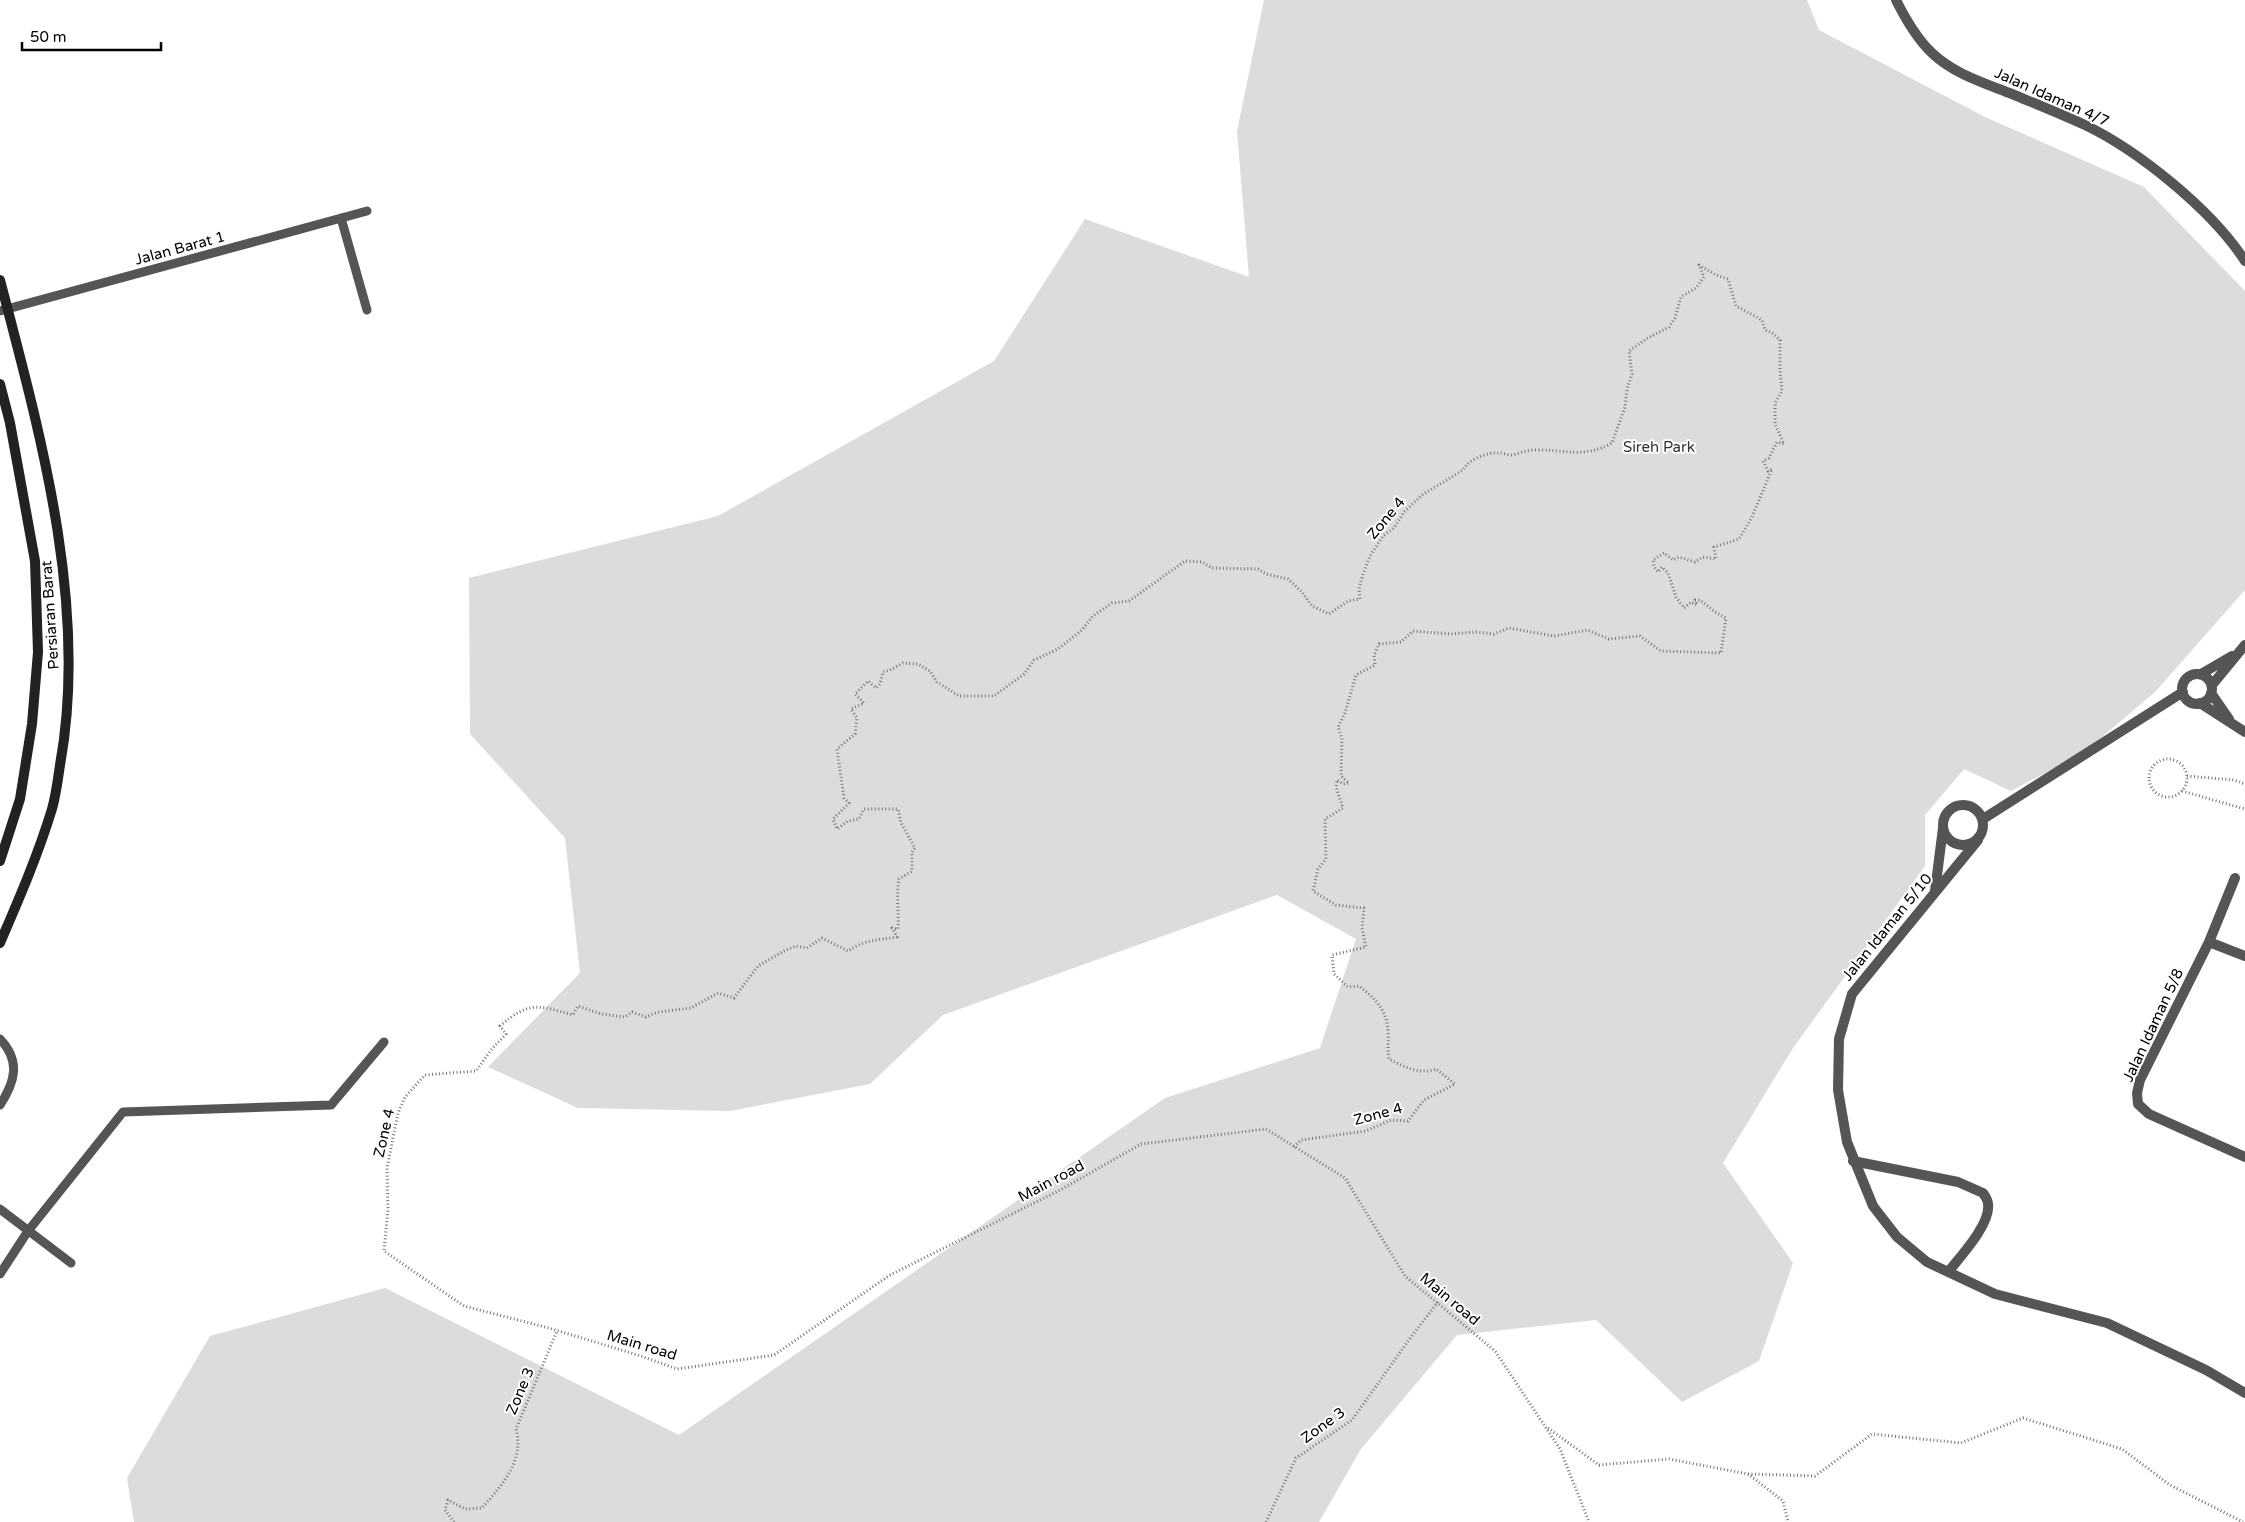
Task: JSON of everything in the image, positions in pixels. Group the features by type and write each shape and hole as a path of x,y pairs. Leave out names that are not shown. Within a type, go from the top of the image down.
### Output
{"street":[{"name":"Jalan Idaman 4/7","path":"1896,0 1905,18 1932,53 1962,75 2086,126 2139,156 2199,209 2234,244 2245,261"},
{"name":"Persiaran Barat","path":"0,280 4,310 36,417 62,559 70,656 66,730 53,808 26,883 0,943"},
{"name":"Persiaran Barat","path":"0,384 10,423 36,562 38,652 32,724 20,799 0,861"},
{"path":"2241,649 2202,674 2196,674 2187,678 2182,686 2187,700 2200,703 2245,732"},
{"path":"2200,703 2207,700 2212,689 2241,649"},
{"path":"2202,674 2208,678 2212,689 2234,725"},
{"path":"1983,819 2183,692"},
{"path":"1935,892 1943,825 1947,813 1957,806 1970,806 1976,809 1983,819 1983,830 1978,840 1972,844 1959,845 1947,838 1943,825"},
{"name":"Jalan Idaman 5/10","path":"1978,840 1852,994 1839,1039 1838,1090 1847,1142 1874,1206 1897,1236 1927,1262 1995,1294 2107,1323 2206,1370 2245,1393"},
{"name":"Jalan Idaman 5/8","path":"2235,878 2210,942 2140,1080 2137,1093 2138,1104 2149,1114 2245,1157"},
{"path":"2210,942 2245,956"},
{"path":"1854,1160 1958,1182 1983,1193 1988,1204 1985,1220 1978,1233 1948,1272"}],"lane":[{"name":"Jalan Barat 1","path":"4,310 367,211"},
{"path":"341,218 367,310"},
{"path":"0,1039 11,1054 15,1074 9,1091 0,1105"},
{"path":"0,1274 28,1231 123,1112 332,1105 384,1042"},
{"path":"0,1209 71,1263"}],"path":[{"name":"Zone 4","path":"384,1251 388,1210 387,1168 398,1113 405,1097 425,1075 476,1071 491,1050 506,1034 500,1026 524,1008 541,1006 572,1015 578,1006 601,1014 625,1017 632,1012 646,1017 658,1012 691,1008 718,993 734,998 758,966 796,946 808,948 822,938 848,951 860,943 869,940 897,937 892,928 898,929 899,903 896,889 899,879 912,871 912,852 915,848 901,823 898,808 864,809 859,819 848,821 837,830 834,819 850,803 844,798 837,749 855,734 857,718 851,709 864,703 855,694 868,682 876,688 880,684 883,672 903,663 918,664 930,671 937,682 959,696 994,696 1024,674 1034,660 1058,649 1082,630 1093,616 1112,603 1129,601 1185,561 1202,562 1212,568 1258,569 1266,574 1288,579 1302,592 1312,606 1329,614 1348,601 1360,599 1359,589 1370,556 1383,536 1394,528 1404,512 1422,495 1463,470 1466,464 1483,455 1499,453 1510,455 1531,450 1555,450 1575,454 1602,449 1612,443 1625,407 1632,374 1629,351 1646,339 1669,327 1676,318 1680,297 1696,288 1704,277 1699,265 1716,275 1728,279 1736,306 1762,320 1765,330 1771,332 1780,340 1782,390 1775,403 1775,424 1784,444 1777,442 1769,458 1763,460 1768,471 1772,469 1752,517 1739,539 1714,547 1716,559 1703,557 1695,562 1679,557 1673,560 1664,553 1653,560 1654,567 1658,572 1662,567 1668,573 1676,597 1684,608 1690,602 1697,605 1695,600 1700,600 1726,618 1722,653 1661,651 1640,636 1609,639 1587,630 1554,636 1509,628 1494,634 1476,632 1450,634 1414,631 1401,642 1379,644 1374,655 1375,665 1356,675 1345,713 1338,727 1342,738 1342,776 1349,783 1343,784 1337,780 1336,787 1343,808 1325,819 1326,859 1318,869 1313,891 1336,905 1364,908 1362,928 1366,947 1332,955 1334,974 1348,987 1359,986 1374,997 1378,1003 1387,1018 1389,1033 1387,1050 1389,1059 1421,1072 1436,1069 1455,1084 1424,1100 1408,1121 1391,1120 1366,1131 1301,1140 1294,1147"},
{"path":"2172,759 2184,769 2187,776 2182,791 2176,796 2168,797 2160,796 2153,791 2149,784 2151,769 2156,763 2172,759"},
{"path":"2187,776 2234,780 2245,784"},
{"path":"2182,791 2245,809"},
{"name":"Main road","path":"384,1251 464,1306 557,1331 641,1356 677,1369 774,1355 890,1275 1062,1189 1141,1144 1266,1129 1345,1178 1405,1276 1495,1352 1560,1449 1589,1522"},
{"name":"Zone 3","path":"1266,1522 1296,1458 1352,1420 1438,1302"},
{"name":"Zone 3","path":"454,1522 445,1510 448,1500 465,1509 482,1508 509,1476 520,1442 516,1430 557,1331"},
{"path":"1545,1427 1600,1465 1669,1459 1748,1474 1814,1476 1872,1434 1961,1443 2023,1418 2122,1449 2170,1485 2243,1522"},
{"path":"1748,1474 1783,1501 1788,1522"}],"green space":[{"name":"Sireh Park","path":"1264,0 1807,0 1819,30 1985,117 2144,187 2245,291 2245,590 2155,692 2083,753 2011,791 1964,769 1925,815 1925,866 1793,1048 1723,1163 1793,1263 1759,1361 1682,1402 1596,1320 1457,1335 1361,1449 1319,1522 134,1522 127,1478 210,1336 385,1288 679,1435 1165,1098 1320,1048 1356,939 1277,895 943,1015 870,1084 730,1111 578,1108 488,1067 580,973 565,838 470,734 469,578 718,516 994,361 1085,219 1249,277 1237,131"}]}
